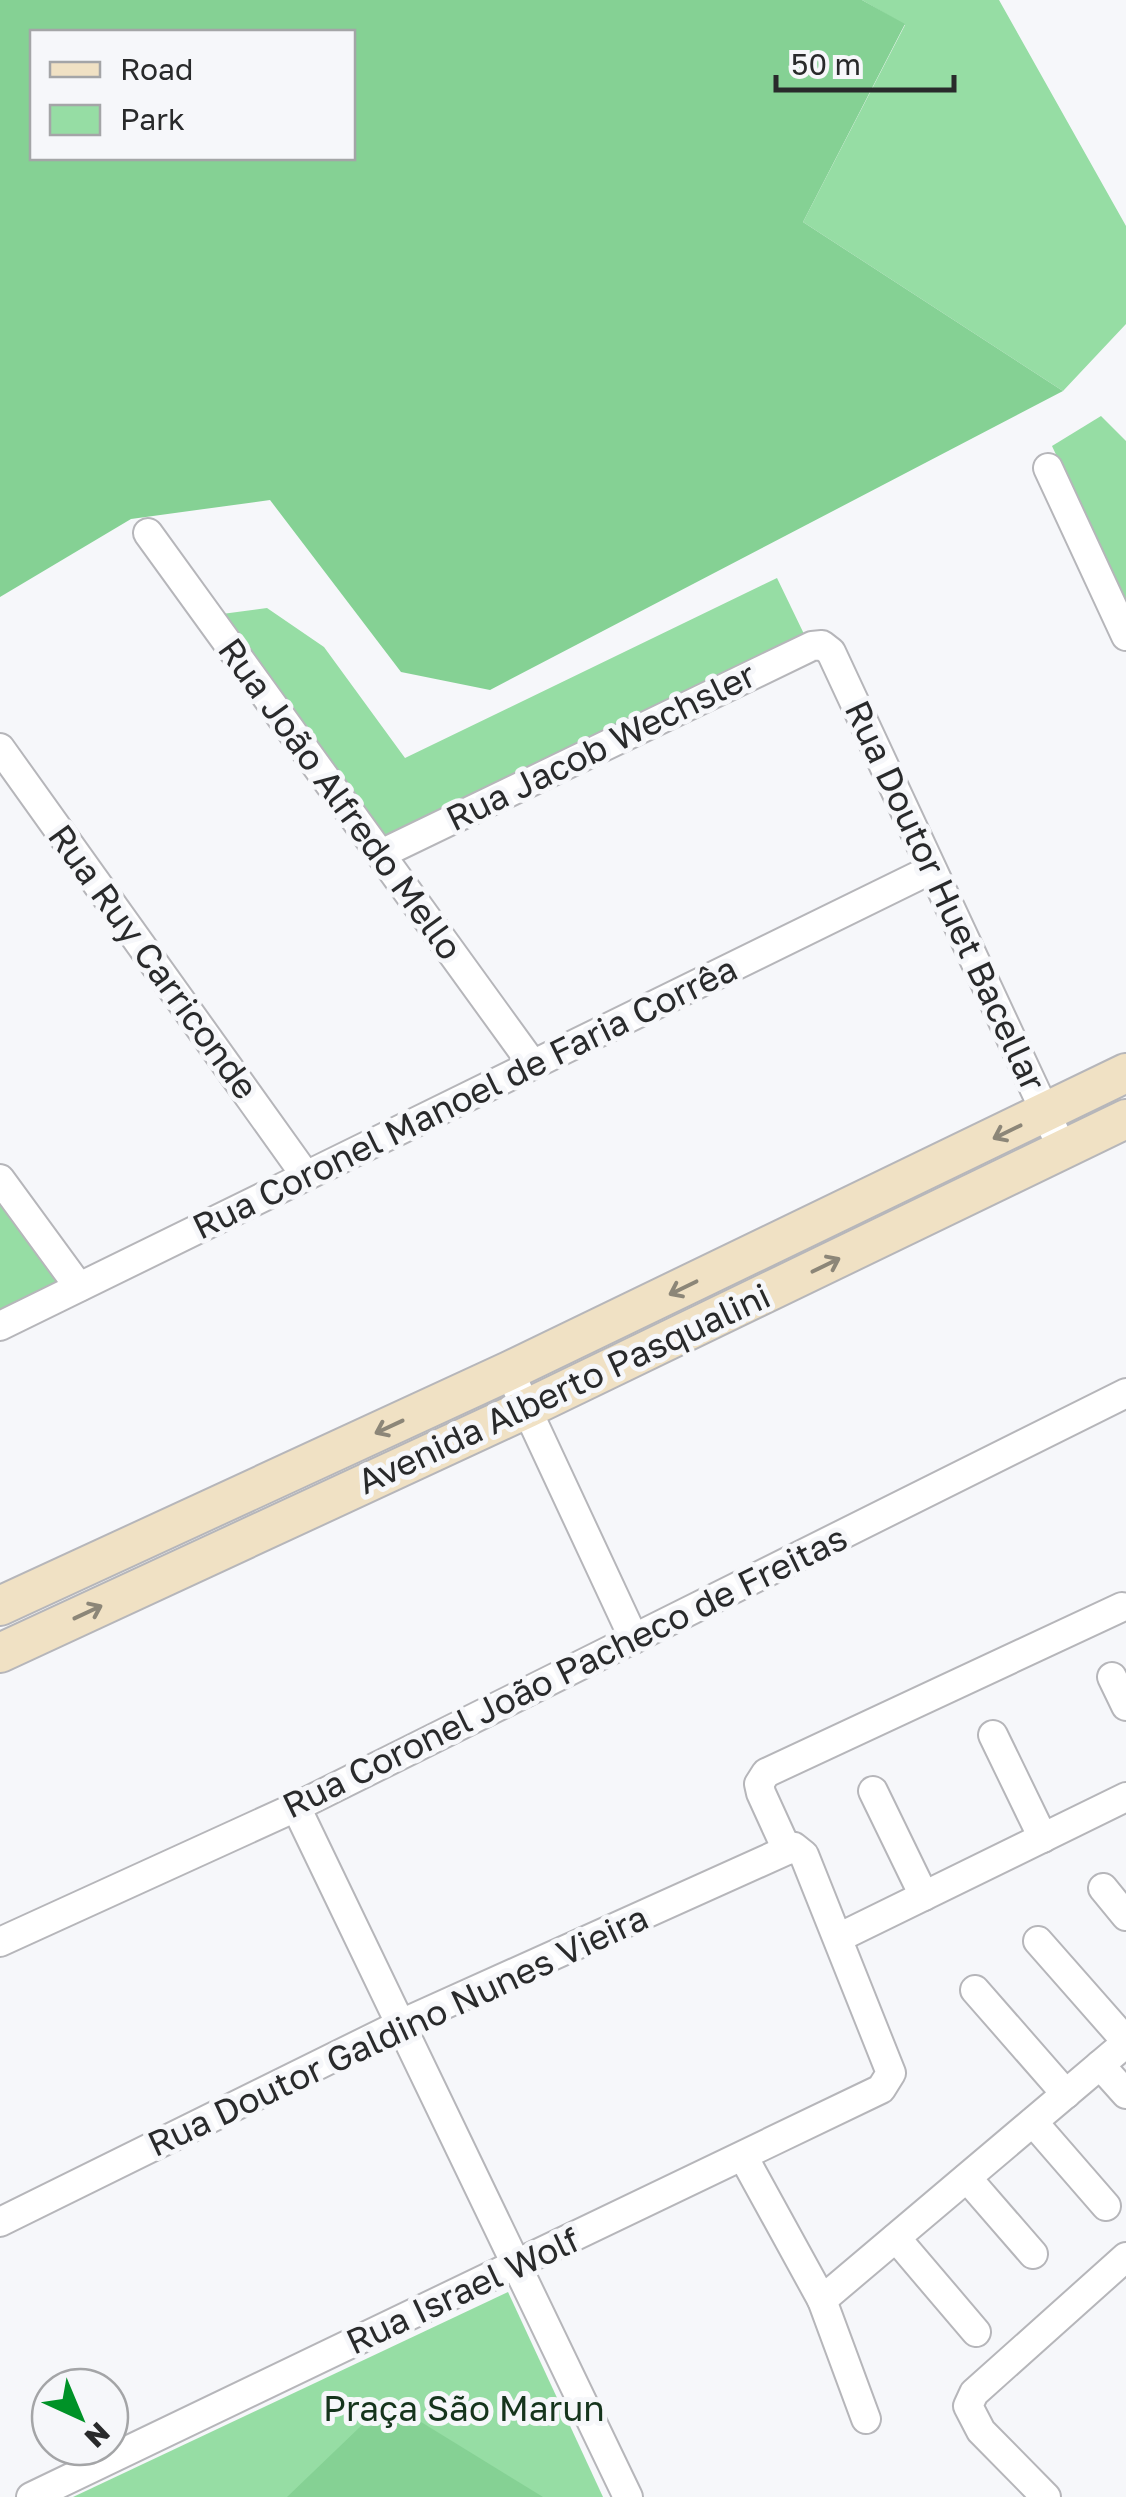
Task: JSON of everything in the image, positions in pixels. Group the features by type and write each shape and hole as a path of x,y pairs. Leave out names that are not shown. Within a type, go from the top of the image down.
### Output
{"main road":[{"name":"Avenida Alberto Pasqualini","path":"0,1606 509,1371 1126,1074"},
{"name":"Avenida Alberto Pasqualini","path":"4,1640 526,1409 1126,1119"}],"street":[{"path":"1048,468 1126,636"},
{"name":"Rua João Alfredo Mello","path":"148,533 533,1065"},
{"name":"Rua Jacob Wechsler","path":"380,854 794,654 822,645"},
{"name":"Rua Doutor Huet Bacellar","path":"822,645 830,652 1063,1150"},
{"name":"Rua Ruy Carriconde","path":"0,748 306,1176"},
{"name":"Rua Coronel Manoel de Faria Corrêa","path":"0,1326 930,870"},
{"path":"0,1179 79,1287"},
{"path":"509,1371 634,1638"},
{"name":"Rua Coronel João Pacheco de Freitas","path":"0,1942 296,1807 1126,1393"},
{"path":"1122,1607 766,1772 759,1784 838,1938 1126,1797"},
{"path":"1112,1677 1126,1706"},
{"path":"993,1735 1043,1838"},
{"path":"874,1791 924,1896"},
{"path":"296,1807 403,2022 514,2266 628,2497"},
{"name":"Rua Doutor Galdino Nunes Vieira","path":"0,2222 403,2022 793,1849"},
{"path":"1103,1888 1126,1916"},
{"name":"Rua Israel Wolf","path":"31,2497 881,2089 890,2079 890,2066 838,1938"},
{"path":"822,2300 1126,2042 1038,1941"},
{"path":"975,1990 1066,2094"},
{"path":"1100,2065 1126,2094"},
{"path":"1033,2122 1106,2206"},
{"path":"744,2158 822,2300 866,2419"},
{"path":"968,2178 1033,2254"},
{"path":"896,2238 976,2332"},
{"path":"1046,2497 981,2432 968,2406 974,2393 1126,2258"}],"green space":[{"path":"0,0 862,0 905,24 803,222 1063,391 490,690 401,672 270,500 131,519 0,597"},
{"path":"862,0 999,0 1126,226 1126,324 1063,391 803,222 905,25"},
{"path":"1101,416 1126,441 1126,605 1052,446"},
{"path":"777,578 804,634 386,836 222,614 267,608 324,647 405,758"},
{"path":"0,1198 61,1282 0,1312"},
{"name":"Praça São Marun","path":"508,2292 603,2497 73,2497"},
{"path":"387,2401 543,2497 287,2497"}]}
